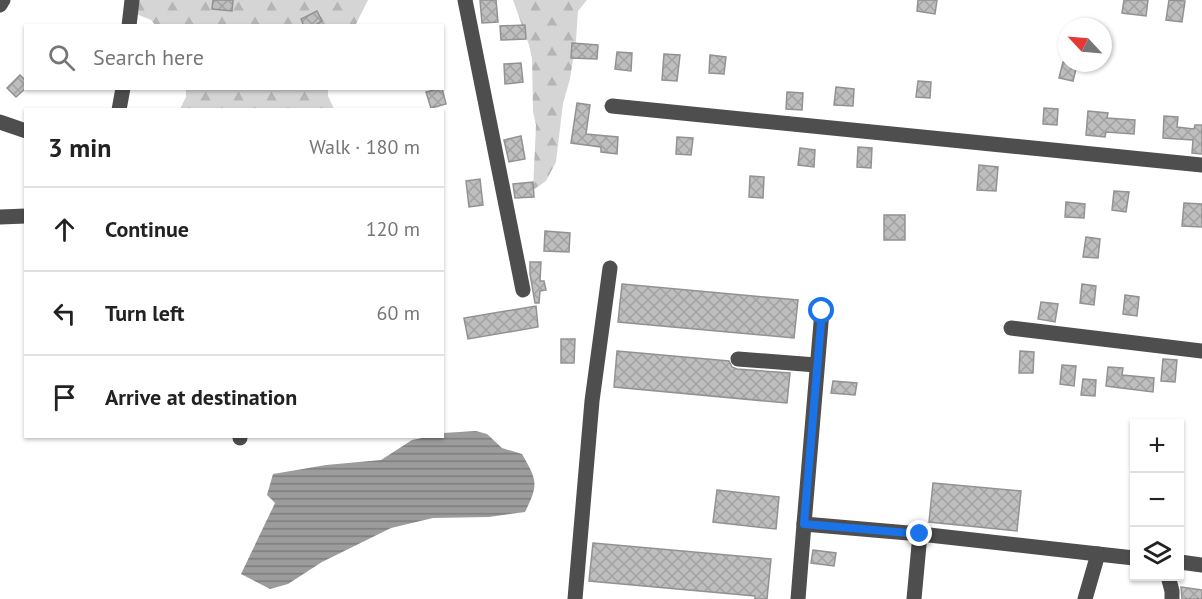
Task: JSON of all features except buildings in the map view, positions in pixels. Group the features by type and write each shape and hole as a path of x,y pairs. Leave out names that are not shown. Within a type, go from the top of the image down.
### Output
{"street":[{"path":"0,5 3,0"},
{"path":"129,24 132,0"},
{"path":"465,0 524,290"},
{"path":"119,108 123,90"},
{"path":"612,106 1202,165"},
{"path":"0,122 24,130"},
{"path":"0,217 24,216"},
{"path":"575,599 592,401 610,268"},
{"path":"798,599 822,311"},
{"path":"1011,328 1202,351"},
{"path":"738,359 816,365"},
{"path":"804,524 920,534 1130,558"},
{"path":"914,599 920,534"},
{"path":"1085,599 1098,554"},
{"path":"1184,563 1202,565"},
{"path":"1169,581 1172,599"}],"green space":[{"path":"126,0 368,0 356,24 154,24 151,20 134,13"},
{"path":"513,0 587,0 578,11 576,40 570,79 563,103 556,162 546,181 533,190 536,125 533,112 532,59"},
{"path":"186,90 328,90 334,108 180,108 186,97"}],"shaded area":[{"path":"476,431 487,434 502,448 522,454 531,470 534,482 533,495 525,512 489,517 433,518 391,528 322,562 288,584 270,589 241,574 275,503 267,495 273,474 326,465 381,460 412,440 444,438 444,433"}],"route":[{"path":"822,311 804,524 920,534"}]}
